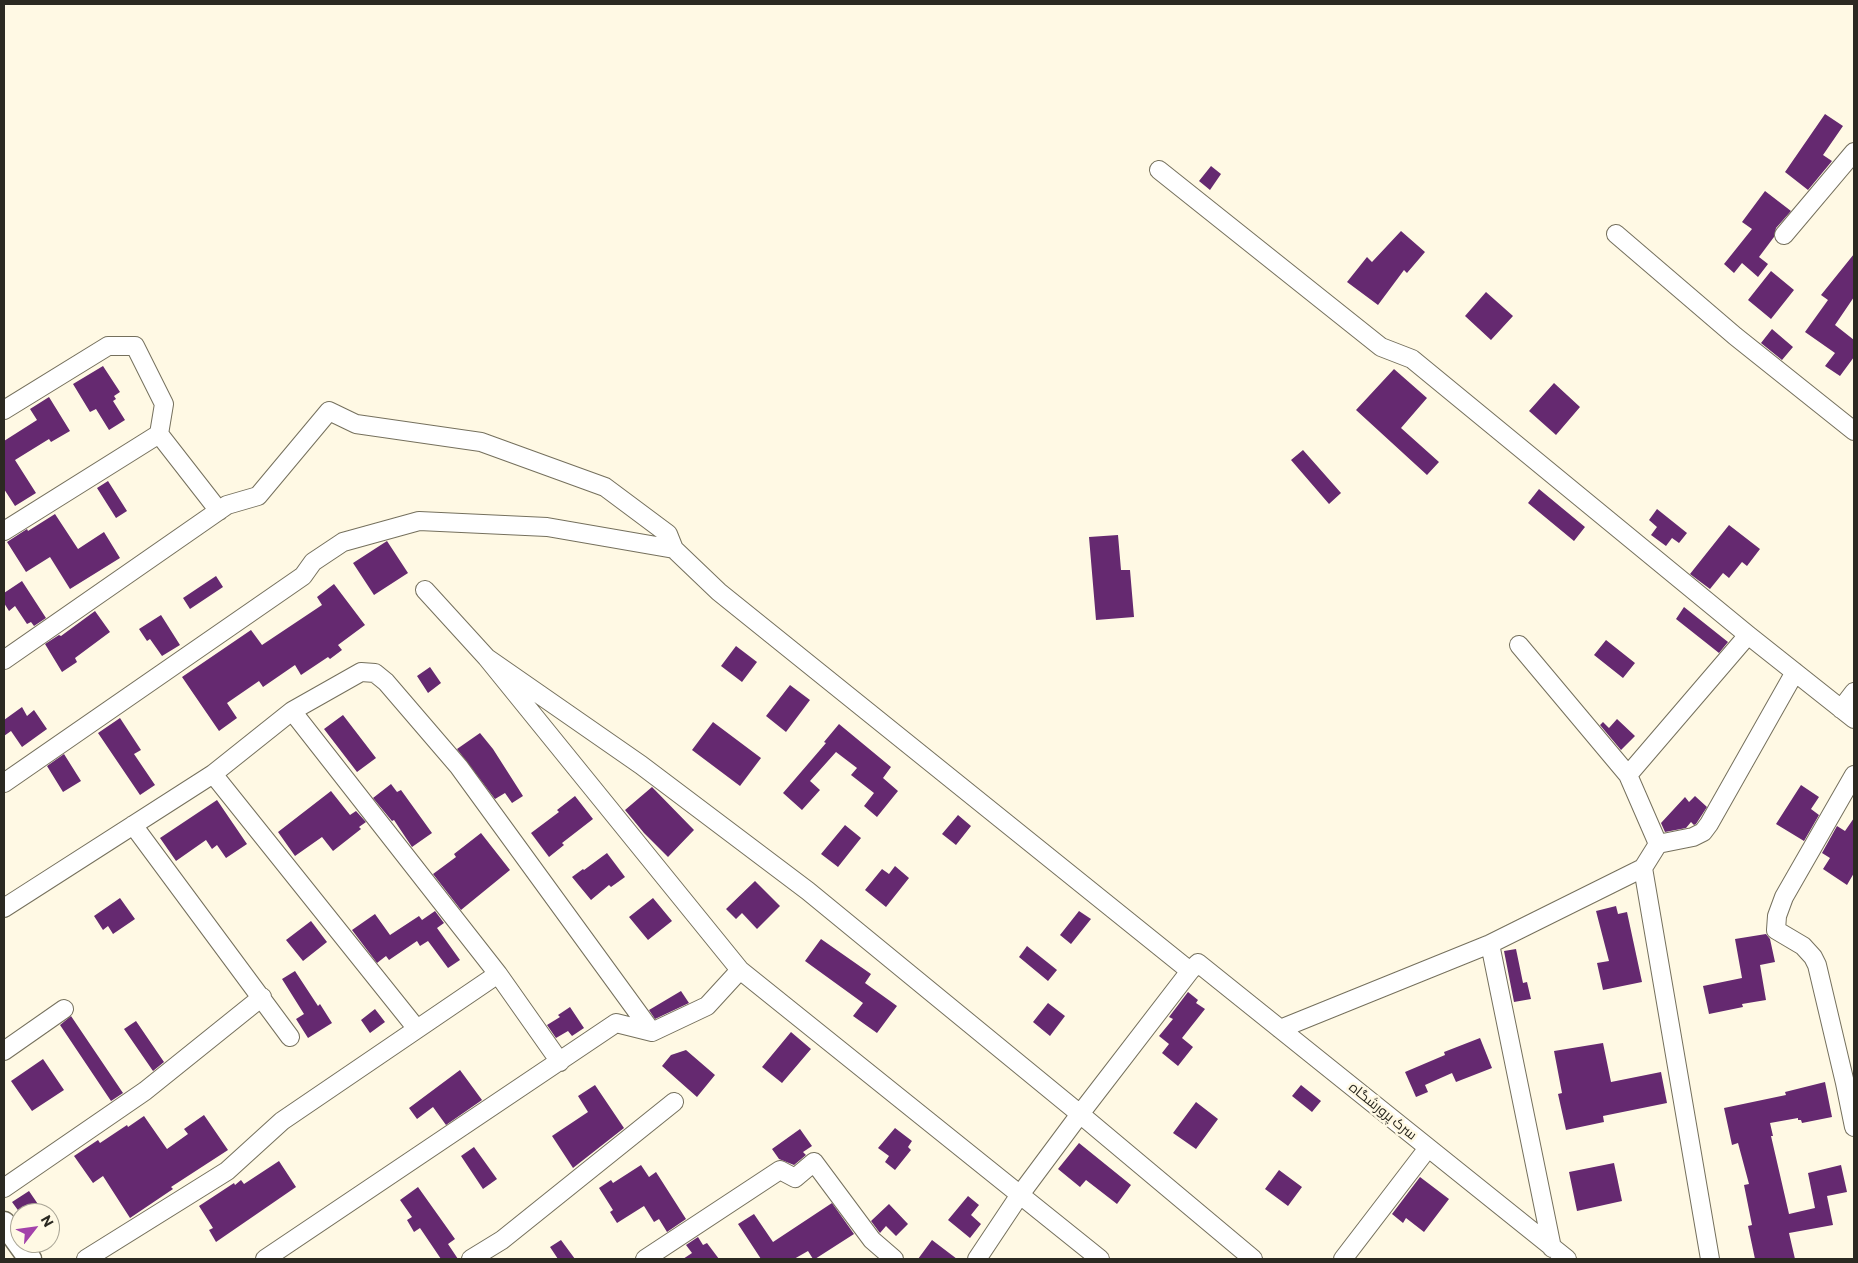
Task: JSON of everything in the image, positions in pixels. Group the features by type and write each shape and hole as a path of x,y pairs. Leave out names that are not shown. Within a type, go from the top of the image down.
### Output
{"street":[{"path":"1784,236 1854,152"},
{"path":"1160,170 1381,347 1412,359 1748,635 1848,714 1854,692"},
{"path":"1616,234 1735,336 1854,431"},
{"path":"4,410 108,346 134,346 164,404 159,434 219,510 4,660"},
{"name":"سرک پرورشگاه","path":"219,510 227,505 258,496 329,411 356,424 481,442 605,487 668,534 674,549 719,592 1194,967 1280,1029 1567,1259"},
{"path":"4,532 159,434"},
{"path":"4,783 303,576 313,562 343,542 419,521 547,527 674,549"},
{"path":"425,590 487,658 740,970 1019,1196 1100,1259"},
{"path":"1628,775 1748,635"},
{"path":"1519,645 1628,775 1658,844"},
{"path":"487,658 641,765 808,891 1254,1259"},
{"path":"6,901 133,825 213,774 292,711 361,672 375,674 386,682 459,767 652,1032"},
{"path":"1280,1029 1490,944 1643,868 1658,844 1693,837 1703,832 1794,672"},
{"path":"292,711 498,974 560,1062"},
{"path":"213,774 417,1029"},
{"path":"1854,775 1784,897 1777,916 1776,930 1803,946 1813,956 1817,965 1854,1127"},
{"path":"133,825 290,1037"},
{"path":"1643,868 1710,1259"},
{"path":"1490,944 1552,1248"},
{"path":"977,1259 1019,1196 1194,967"},
{"path":"265,1259 616,1023 652,1032 707,1006 740,970"},
{"path":"86,1259 226,1171 282,1121 498,974"},
{"path":"4,1188 145,1091 262,997"},
{"path":"4,1051 64,1009"},
{"path":"471,1259 502,1240 674,1102"},
{"path":"1343,1259 1428,1148"},
{"path":"645,1259 780,1170 795,1178 814,1162 872,1240 894,1259"},
{"path":"4,1223 30,1259"}],"building":[{"path":"1825,114 1843,126 1823,155 1832,161 1808,190 1785,172"},
{"path":"1211,166 1221,174 1210,190 1199,181"},
{"path":"1765,191 1791,211 1776,228 1774,237 1759,257 1768,264 1758,277 1742,263 1734,273 1724,264 1752,229 1742,222"},
{"path":"1401,231 1425,252 1407,273 1404,270 1378,305 1347,282 1367,257 1372,262"},
{"path":"1854,254 1854,297 1835,325 1854,340 1854,357 1840,376 1825,366 1835,353 1805,332 1828,300 1821,295"},
{"path":"1771,271 1794,290 1771,319 1748,300"},
{"path":"1486,292 1513,316 1491,340 1465,316"},
{"path":"1772,329 1793,347 1782,360 1761,343"},
{"path":"103,366 120,392 114,396 116,399 113,401 125,420 109,430 96,409 90,412 73,384"},
{"path":"1394,369 1427,398 1401,428 1439,462 1427,475 1356,410"},
{"path":"1554,383 1580,407 1556,435 1529,411"},
{"path":"49,397 70,431 51,442 49,439 15,460 36,493 15,506 4,489 4,441 37,420 30,409"},
{"path":"1303,450 1341,493 1329,504 1291,460"},
{"path":"108,481 127,511 116,518 97,488"},
{"path":"1539,489 1585,527 1574,541 1528,503"},
{"path":"1657,509 1687,533 1679,543 1672,538 1666,546 1651,535 1657,527 1649,520"},
{"path":"55,514 78,549 104,532 120,558 70,589 50,557 26,572 7,542"},
{"path":"1729,525 1760,549 1747,566 1742,562 1729,578 1723,573 1710,589 1690,574"},
{"path":"1118,535 1121,570 1130,570 1134,617 1096,620 1089,537"},
{"path":"387,541 408,573 374,595 353,563"},
{"path":"216,576 223,587 190,609 183,598"},
{"path":"22,581 46,618 34,626 31,622 27,624 15,606 9,611 4,603 4,593"},
{"path":"334,584 365,625 338,645 342,650 330,659 328,657 301,675 295,665 263,687 259,681 227,703 237,718 219,731 182,677 251,630 262,645 322,605 317,597"},
{"path":"1684,607 1728,642 1719,653 1676,619"},
{"path":"95,611 110,632 75,658 77,662 62,672 45,644 59,635 61,636"},
{"path":"161,615 180,645 162,656 150,639 147,641 139,629"},
{"path":"1606,640 1635,663 1623,678 1594,655"},
{"path":"736,646 757,662 742,682 721,666"},
{"path":"430,667 441,683 428,693 417,676"},
{"path":"790,685 810,700 786,732 766,716"},
{"path":"22,707 27,716 34,710 47,729 22,747 11,731 4,736 4,720"},
{"path":"343,715 376,758 357,772 324,729"},
{"path":"120,718 141,750 134,754 155,785 140,795 98,733"},
{"path":"1617,719 1635,736 1621,750 1600,725 1603,722 1609,728"},
{"path":"713,722 761,758 740,786 692,750"},
{"path":"839,724 891,767 883,778 898,791 877,817 864,806 874,793 851,775 857,768 836,752 810,781 820,790 802,810 783,793 826,743 824,742"},
{"path":"480,733 493,749 523,796 512,803 505,793 495,799 457,749"},
{"path":"64,754 81,781 63,792 47,766"},
{"path":"391,784 397,792 401,790 432,833 412,847 394,820 392,821 373,798"},
{"path":"1801,785 1819,797 1811,809 1819,815 1804,841 1776,824"},
{"path":"652,787 694,830 668,857 644,833 625,810"},
{"path":"331,791 350,815 356,811 366,822 359,827 361,829 333,851 322,837 295,856 278,832"},
{"path":"575,796 593,819 562,843 564,845 549,857 531,833 559,812 557,810"},
{"path":"1695,796 1707,807 1696,824 1694,825 1691,822 1686,828 1665,832 1661,823 1685,797 1689,802"},
{"path":"217,800 247,844 226,858 217,845 212,849 206,840 176,861 160,838"},
{"path":"958,815 971,826 956,845 942,834"},
{"path":"1854,818 1854,873 1847,885 1823,869 1830,858 1822,853 1837,826 1845,831"},
{"path":"845,825 861,838 838,867 821,854"},
{"path":"481,833 510,870 461,910 433,874 456,857 454,854"},
{"path":"607,853 625,877 611,887 609,885 591,900 572,877"},
{"path":"895,866 909,878 886,907 865,890 882,869 889,874"},
{"path":"755,881 780,906 757,929 742,913 736,919 726,909"},
{"path":"120,898 135,919 113,934 108,926 103,930 94,916"},
{"path":"653,898 672,921 648,940 629,917"},
{"path":"1616,906 1618,914 1627,912 1642,982 1603,990 1597,963 1609,961 1596,911"},
{"path":"435,911 444,923 437,928 460,960 448,968 428,941 420,946 417,941 389,960 386,956 377,963 352,930 375,914 390,935 419,916 422,920"},
{"path":"1079,911 1091,919 1071,944 1060,935"},
{"path":"311,921 327,942 303,961 286,940"},
{"path":"1766,934 1770,939 1775,962 1760,965 1766,1000 1742,1004 1743,1007 1709,1014 1703,986 1742,978 1735,939"},
{"path":"821,939 871,974 865,983 897,1006 877,1033 853,1016 863,1003 805,961"},
{"path":"1027,946 1057,970 1048,981 1019,957"},
{"path":"1516,949 1523,983 1527,982 1531,999 1514,1002 1504,951"},
{"path":"295,971 318,1006 320,1004 332,1023 308,1038 296,1019 304,1014 282,979"},
{"path":"681,991 689,1003 655,1019 649,1010"},
{"path":"1188,992 1198,1000 1196,1003 1205,1009 1182,1038 1193,1047 1178,1066 1162,1053 1169,1044 1159,1036 1173,1019 1169,1017"},
{"path":"1048,1003 1065,1016 1050,1036 1033,1022"},
{"path":"570,1007 584,1028 572,1036 568,1031 556,1038 547,1025 560,1017 558,1015"},
{"path":"375,1009 385,1022 370,1033 361,1020"},
{"path":"71,1016 123,1093 111,1101 60,1025"},
{"path":"136,1021 164,1062 153,1071 124,1029"},
{"path":"791,1032 811,1049 782,1083 762,1067"},
{"path":"1480,1038 1492,1068 1456,1082 1452,1073 1425,1085 1428,1092 1416,1097 1405,1072 1445,1055 1444,1052"},
{"path":"1603,1043 1611,1082 1661,1072 1667,1103 1603,1116 1604,1122 1566,1130 1558,1094 1562,1093 1554,1051"},
{"path":"686,1050 715,1075 697,1097 662,1066 671,1055"},
{"path":"43,1059 64,1090 32,1111 11,1081"},
{"path":"460,1070 482,1100 446,1125 433,1107 417,1119 409,1108"},
{"path":"1825,1082 1832,1117 1802,1123 1798,1118 1770,1123 1773,1136 1771,1136 1789,1214 1815,1208 1808,1173 1841,1165 1847,1192 1827,1196 1833,1225 1789,1233 1795,1259 1755,1259 1748,1226 1752,1225 1744,1185 1749,1184 1738,1143 1732,1145 1724,1108 1786,1095 1785,1092"},
{"path":"595,1085 624,1128 573,1168 552,1136 588,1112 578,1096"},
{"path":"1301,1085 1321,1101 1312,1112 1292,1096"},
{"path":"1196,1102 1218,1119 1196,1149 1173,1133"},
{"path":"204,1115 228,1150 171,1187 173,1189 130,1218 103,1176 93,1183 74,1156 98,1140 100,1143 144,1116 167,1149 188,1134 184,1129"},
{"path":"895,1128 912,1141 908,1147 911,1150 895,1170 885,1162 889,1156 878,1148"},
{"path":"800,1129 812,1146 803,1152 806,1155 794,1165 779,1159 772,1149"},
{"path":"1079,1143 1131,1185 1117,1204 1086,1180 1080,1187 1058,1169"},
{"path":"474,1147 497,1179 483,1189 461,1156"},
{"path":"279,1161 296,1187 216,1242 209,1230 213,1228 199,1206 234,1183 235,1185 241,1180 244,1184"},
{"path":"1614,1163 1622,1201 1577,1211 1569,1172"},
{"path":"641,1165 649,1177 656,1172 686,1219 667,1232 659,1219 654,1222 644,1206 617,1223 610,1212 613,1210 599,1188 611,1180 613,1183"},
{"path":"1279,1170 1302,1187 1288,1206 1265,1189"},
{"path":"1420,1177 1449,1199 1424,1232 1406,1218 1403,1223 1392,1214"},
{"path":"418,1187 455,1239 448,1244 458,1259 441,1259 420,1228 414,1232 407,1220 412,1217 400,1200"},
{"path":"29,1191 37,1203 13,1203"},
{"path":"968,1196 979,1205 971,1215 981,1224 970,1238 948,1220"},
{"path":"832,1203 854,1234 815,1259 813,1259 808,1251 794,1259 761,1259 738,1224 754,1214 773,1242"},
{"path":"889,1204 908,1224 896,1236 886,1226 880,1233 871,1221"},
{"path":"698,1237 703,1245 707,1243 719,1259 683,1259 692,1253 686,1245"},
{"path":"561,1240 575,1259 558,1259 550,1247"},
{"path":"932,1240 957,1259 918,1259"}]}
